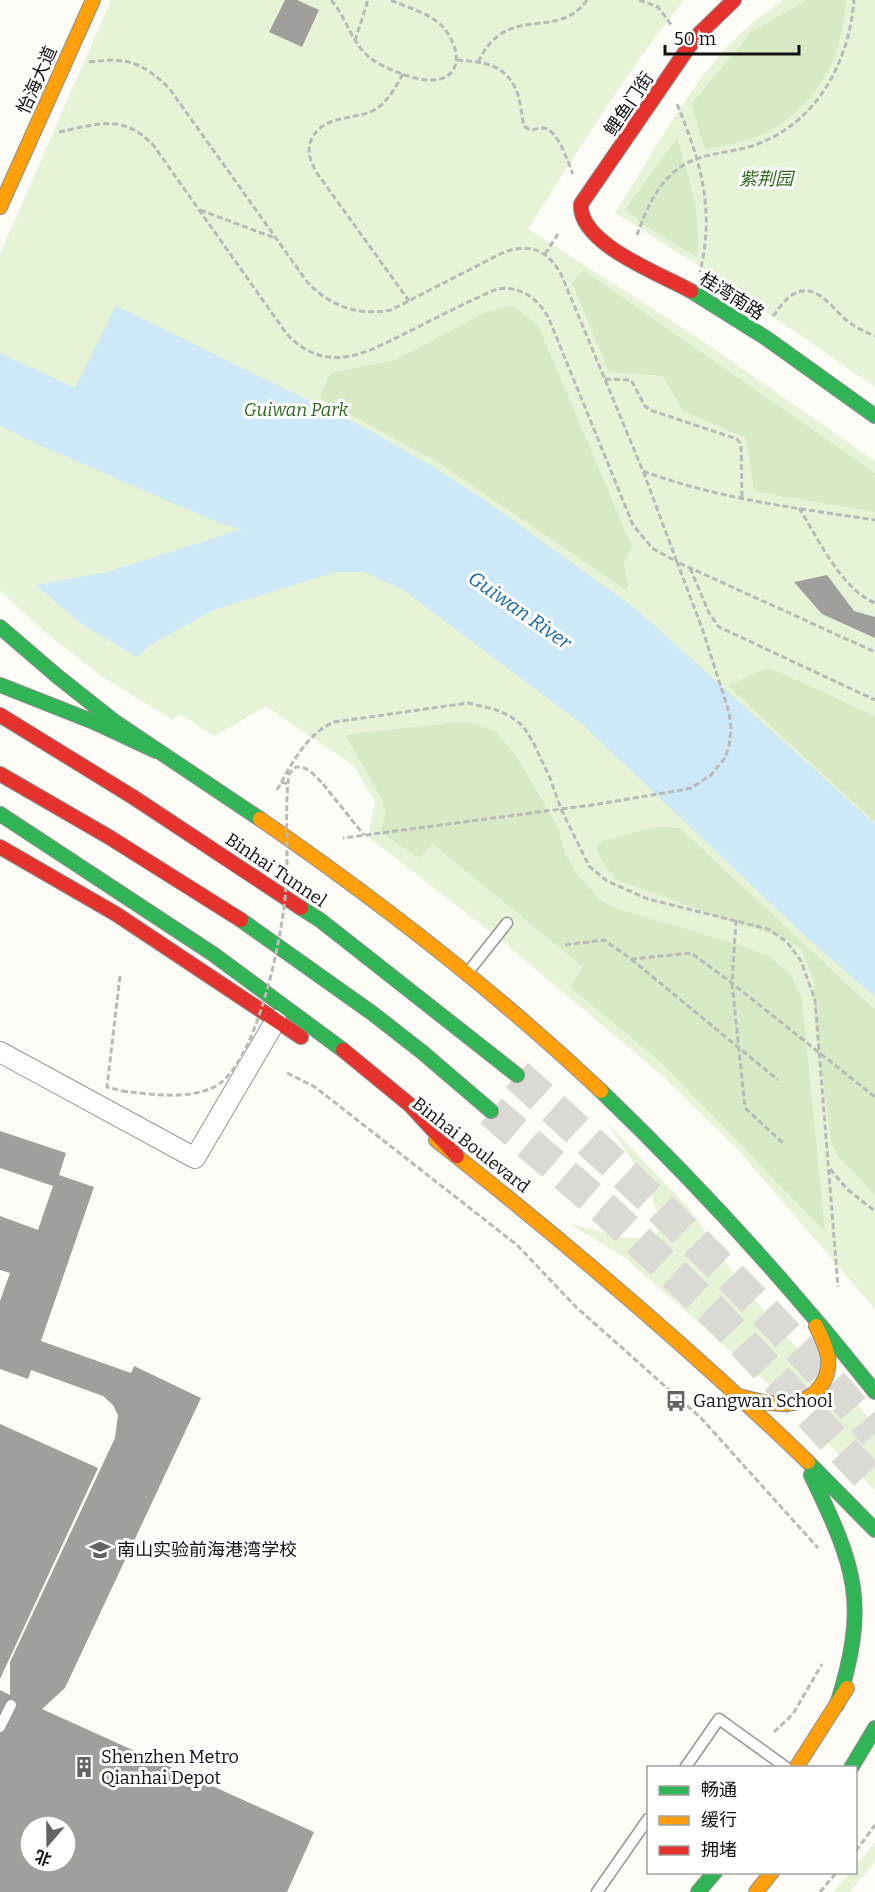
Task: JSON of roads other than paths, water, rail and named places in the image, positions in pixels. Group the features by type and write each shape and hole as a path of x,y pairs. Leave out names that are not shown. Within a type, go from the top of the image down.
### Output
{"main road":[{"name":"怡海大道","path":"0,207 93,0"},
{"name":"鲤鱼门街","path":"581,204 688,48 734,0"},
{"name":"桂湾南路","path":"581,204 581,218 585,226 597,237 617,251 734,317 875,416"},
{"path":"0,627 77,693 156,751 214,787 391,914 541,1036 627,1115 710,1198 837,1342 875,1392"},
{"path":"0,685 94,722 156,751"},
{"name":"Binhai Tunnel","path":"0,715 133,797 320,920 517,1075"},
{"path":"0,774 111,838 250,927 342,992 421,1052 491,1112"},
{"path":"0,814 213,954 336,1044 410,1105 457,1156"},
{"path":"0,847 108,909 315,1047"},
{"name":"Binhai Boulevard","path":"343,1068 507,1195 800,1452 875,1530"},
{"path":"738,1396 788,1405 811,1398 818,1391 828,1373 829,1359 808,1310"},
{"path":"837,1342 859,1362 875,1368"},
{"path":"800,1452 835,1526 848,1560 855,1590 856,1619 853,1648 837,1705"},
{"path":"797,1766 865,1659"},
{"path":"852,1766 875,1728"},
{"path":"861,1754 875,1741"},
{"path":"698,1892 713,1874"},
{"path":"756,1892 770,1874"}],"street":[{"path":"0,1052 195,1158 276,1020"}],"lane":[{"path":"467,974 507,922"},
{"path":"0,1727 11,1706"},
{"path":"686,1766 719,1719 786,1766"},
{"path":"597,1892 647,1820"}],"water":[{"name":"Guiwan River","path":"116,306 369,430 486,501 636,609 875,824 875,997 804,935 583,725 403,590 364,572 335,572 214,610 150,645 137,657 80,623 36,585 107,572 242,529 219,523 0,426 0,353 75,388"}],"tunnel":[{"path":"517,1075 656,1204 747,1293 875,1434"},
{"path":"491,1111 607,1211 717,1315 875,1484"}],"place":[{"name":"Gangwan School","path":"676,1401"},
{"name":"南山实验前海港湾学校","path":"100,1550"},
{"name":"Shenzhen Metro Qianhai Depot","path":"84,1767"}],"park label":[{"name":"紫荆园","path":"766,179"},
{"name":"Guiwan Park","path":"296,410"}]}
